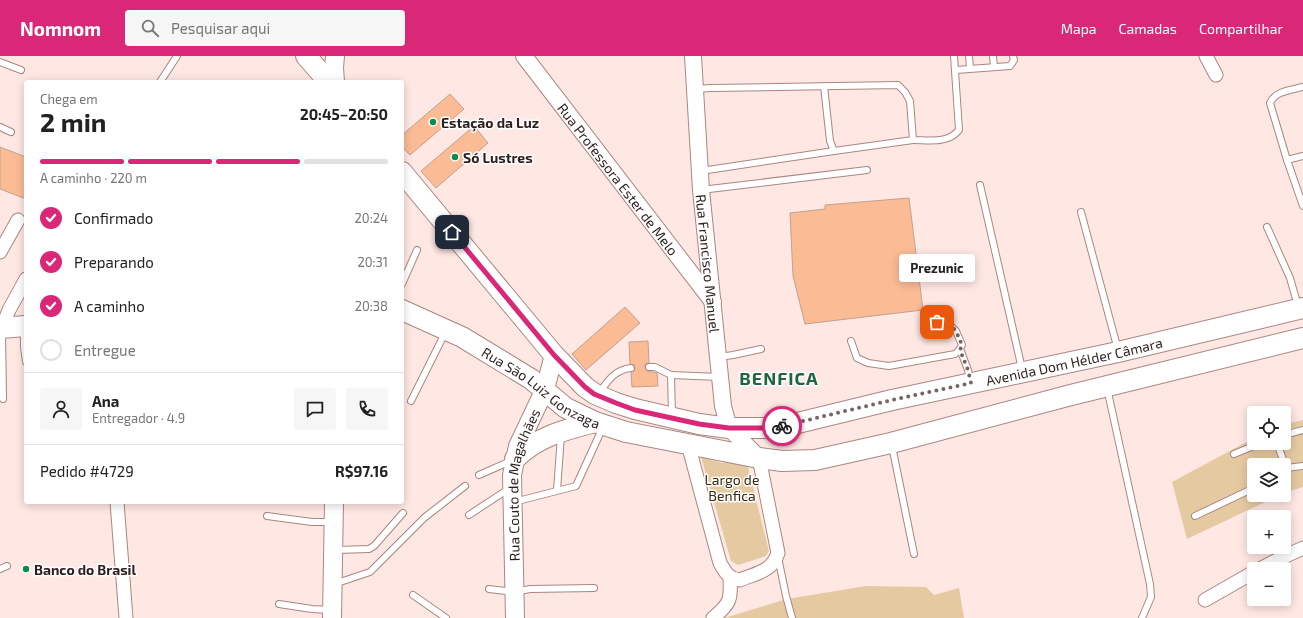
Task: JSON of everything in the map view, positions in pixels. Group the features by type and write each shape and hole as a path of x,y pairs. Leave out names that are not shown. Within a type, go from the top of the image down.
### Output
{"main road":[{"path":"306,56 326,80"},
{"path":"335,56 334,68 336,80"},
{"name":"Avenida Dom Hélder Câmara","path":"404,174 554,355 585,387 598,395 635,410 729,428 777,428 892,400 1118,352 1301,309"},
{"name":"Rua São Luiz Gonzaga","path":"404,311 462,337 518,370 545,389 566,408 599,424 626,432 688,444"},
{"path":"1,328 24,326"},
{"path":"688,444 782,461 815,460 891,442 1106,386 1303,338"},
{"name":"Rua Couto de Magalhães","path":"515,618 512,475 518,446 545,389 554,355"},
{"path":"516,459 526,448 561,431 599,424"},
{"path":"332,614 334,504"}],"street":[{"name":"Rua Professora Ester de Melo","path":"524,56 714,302"},
{"name":"Rua Francisco Manuel","path":"693,56 701,190 714,302 723,406 729,428 759,458"},
{"path":"1206,56 1216,75"},
{"path":"0,252 18,220"},
{"path":"1,328 24,283"},
{"path":"688,444 720,563 730,578 731,597 723,610 713,618"},
{"path":"730,578 740,580 767,569 773,564 778,553 759,458"},
{"path":"116,504 126,618"},
{"path":"1273,562 1303,548"},
{"path":"1205,600 1247,576"}],"lane":[{"path":"161,80 177,56"},
{"path":"700,171 913,140 947,139 954,136 959,130 954,56"},
{"path":"969,56 970,68"},
{"path":"993,56 994,67"},
{"path":"956,70 1010,66 1014,60 1014,56"},
{"path":"0,62 21,70"},
{"path":"695,89 898,85 905,92 910,101 913,140"},
{"path":"824,86 830,141 834,152"},
{"path":"1303,87 1278,94 1272,98 1270,104 1303,206"},
{"path":"0,127 11,132"},
{"path":"1287,160 1303,156"},
{"path":"701,190 868,170"},
{"path":"980,185 1022,373"},
{"path":"1081,212 1118,352"},
{"path":"1267,227 1290,278 1301,309"},
{"path":"404,280 418,250"},
{"path":"851,341 857,358 868,363 889,366 955,354 960,350 962,345 956,331 952,327 937,322"},
{"path":"1,328 3,399"},
{"path":"411,401 447,330"},
{"path":"719,357 761,349"},
{"path":"960,350 968,370 971,383"},
{"path":"649,367 655,367 671,375 721,377"},
{"path":"598,395 612,375 623,369 631,368"},
{"path":"671,375 672,418"},
{"path":"1106,386 1150,584 1151,597 1142,618"},
{"path":"469,515 512,495 557,490 576,486 599,424"},
{"path":"1291,433 1303,430"},
{"path":"557,490 561,431"},
{"path":"891,442 914,554"},
{"path":"1234,454 1247,449"},
{"path":"479,475 516,459"},
{"path":"1291,467 1303,466"},
{"path":"333,584 370,572 424,518 465,486"},
{"path":"1195,516 1247,491"},
{"path":"334,550 369,549 374,546 403,513"},
{"path":"267,516 312,522 334,522"},
{"path":"778,553 786,596 792,618"},
{"path":"0,570 7,566"},
{"path":"489,589 514,592 530,589 594,588"},
{"path":"413,595 446,618"},
{"path":"279,604 312,609 332,614"}],"green space":[{"path":"1303,420 1303,487 1291,491 1291,458 1247,458 1247,502 1265,502 1187,539 1172,482 1247,442 1247,450 1291,450 1291,423"},
{"name":"Largo de Benfica","path":"701,457 722,463 747,463 769,551 766,556 738,565 731,561"},
{"path":"866,586 926,587 934,595 959,588 964,618 724,618 787,599"}],"building":[{"name":"Estação da Luz","path":"450,94 464,109 410,155 404,149 404,133"},
{"name":"Só Lustres","path":"474,126 488,143 436,188 421,171"},
{"path":"0,147 24,156 24,198 0,189"},
{"path":"909,198 923,310 805,324 793,276 790,213 825,209 825,205"},
{"path":"625,307 640,323 586,370 572,354"},
{"path":"648,341 649,363 645,364 645,367 647,371 657,373 658,386 632,387 631,373 635,368 634,365 630,364 629,342"}],"way so far":[{"path":"782,426 971,383 964,358 960,350 962,345 956,331 952,327 937,322"}],"place":[{"name":"Estação da Luz","path":"433,122"},
{"name":"Só Lustres","path":"455,157"},
{"name":"Prezunic","path":"937,322"},
{"name":"Banco do Brasil","path":"26,569"}],"district":[{"name":"BENFICA","path":"779,378"}],"route":[{"path":"452,232 554,355 585,387 594,394 635,410 699,424 729,428 777,428 782,426"}]}
